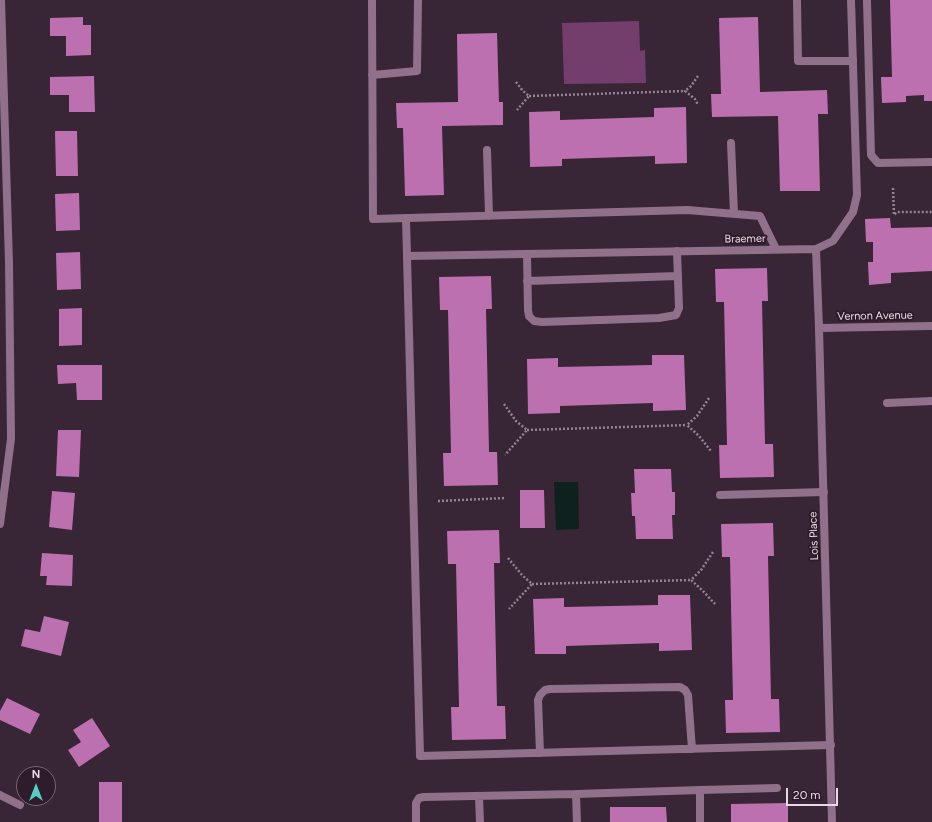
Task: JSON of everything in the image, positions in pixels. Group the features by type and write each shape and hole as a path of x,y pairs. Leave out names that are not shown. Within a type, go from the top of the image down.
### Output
{"street":[{"path":"0,524 11,439 9,263 1,0"},
{"path":"372,0 373,219 687,210 760,216 776,249"},
{"path":"372,76 417,71 418,0"},
{"path":"797,0 798,60 853,61"},
{"name":"Braemer","path":"408,256 816,249 833,241 853,212 857,195 851,0"},
{"path":"867,0 871,155 878,164 932,162"},
{"path":"731,143 734,214"},
{"path":"487,150 489,216"},
{"path":"406,218 420,756 831,745"},
{"name":"Lois Place","path":"816,249 824,492 832,822"},
{"path":"527,254 529,316 534,321 542,322 644,319 676,315 679,308 677,251"},
{"path":"0,264 9,263"},
{"path":"527,280 678,276"},
{"name":"Vernon Avenue","path":"819,328 932,326"},
{"path":"887,403 932,401"},
{"path":"720,495 824,492"},
{"path":"540,753 538,700 540,695 545,690 550,689 680,687 685,690 688,695 692,749"},
{"path":"416,822 416,803 419,798 424,797 777,788"},
{"path":"700,790 700,822"},
{"path":"576,794 577,822"},
{"path":"0,795 16,803"},
{"path":"479,796 480,822"}],"path":[{"path":"516,82 529,96 685,91 691,86 698,76"},
{"path":"685,91 698,105"},
{"path":"517,110 529,96"},
{"path":"893,188 894,215 897,212 932,212"},
{"path":"504,404 516,421 527,430 687,425 697,416 709,398"},
{"path":"687,425 699,436 711,451"},
{"path":"505,455 527,430"},
{"path":"438,500 506,498"},
{"path":"508,558 522,575 532,584 691,580 701,570 713,552"},
{"path":"691,580 715,604"},
{"path":"509,609 532,584"}],"shaded area":[{"path":"639,21 640,51 645,50 646,83 564,84 562,23"},
{"path":"554,482 578,482 579,529 556,530"}],"building":[{"path":"890,0 932,0 932,101 924,101 924,95 906,96 906,102 882,103 881,77 892,77"},
{"path":"83,17 83,25 91,25 91,55 66,56 66,36 50,36 50,18"},
{"path":"758,17 760,92 827,90 828,114 818,114 820,191 780,191 778,116 712,117 711,94 721,94 719,18"},
{"path":"497,33 499,102 503,102 503,125 442,126 444,195 405,196 403,128 397,128 396,103 458,102 457,34"},
{"path":"94,76 95,112 69,112 69,95 50,95 50,77"},
{"path":"686,107 687,163 655,164 655,156 562,159 562,166 530,167 529,112 560,111 560,120 654,117 654,108"},
{"path":"55,131 77,131 78,176 56,176"},
{"path":"79,193 80,230 56,231 55,194"},
{"path":"890,218 891,228 932,227 932,271 891,273 891,283 869,285 868,262 873,262 873,242 866,242 865,219"},
{"path":"80,252 81,289 57,290 56,253"},
{"path":"767,268 768,301 762,301 765,444 773,444 774,477 720,478 719,445 727,445 724,302 716,302 715,269"},
{"path":"491,276 492,309 486,309 489,452 497,452 498,485 444,486 443,453 451,453 448,310 440,310 439,277"},
{"path":"82,308 82,345 59,346 59,309"},
{"path":"652,355 684,355 686,410 653,411 653,403 560,406 560,413 528,414 527,359 558,358 558,367 652,365"},
{"path":"57,365 102,365 102,400 77,400 76,383 58,384"},
{"path":"58,430 81,430 79,477 56,476"},
{"path":"634,469 671,469 672,492 675,492 675,515 672,515 673,539 636,539 635,516 632,516 631,493 635,493"},
{"path":"520,490 544,490 545,528 520,528"},
{"path":"52,491 75,493 72,530 49,527"},
{"path":"773,523 774,556 768,556 771,699 779,699 780,732 726,733 725,700 733,700 730,557 722,557 721,524"},
{"path":"499,530 500,563 494,563 497,706 505,706 506,739 452,740 451,707 459,707 456,564 448,564 447,531"},
{"path":"42,553 73,555 72,586 46,585 47,576 40,576"},
{"path":"658,595 690,595 692,650 659,651 659,643 566,646 566,654 535,654 533,599 564,598 564,607 658,605"},
{"path":"44,616 69,622 61,656 21,646 25,629 40,632"},
{"path":"7,698 40,714 30,734 0,720 0,711"},
{"path":"92,718 110,746 79,767 68,750 81,742 73,730"},
{"path":"99,782 122,782 122,822 99,822"},
{"path":"788,803 788,822 731,822 731,804"},
{"path":"610,807 666,807 667,822 610,822"}]}
